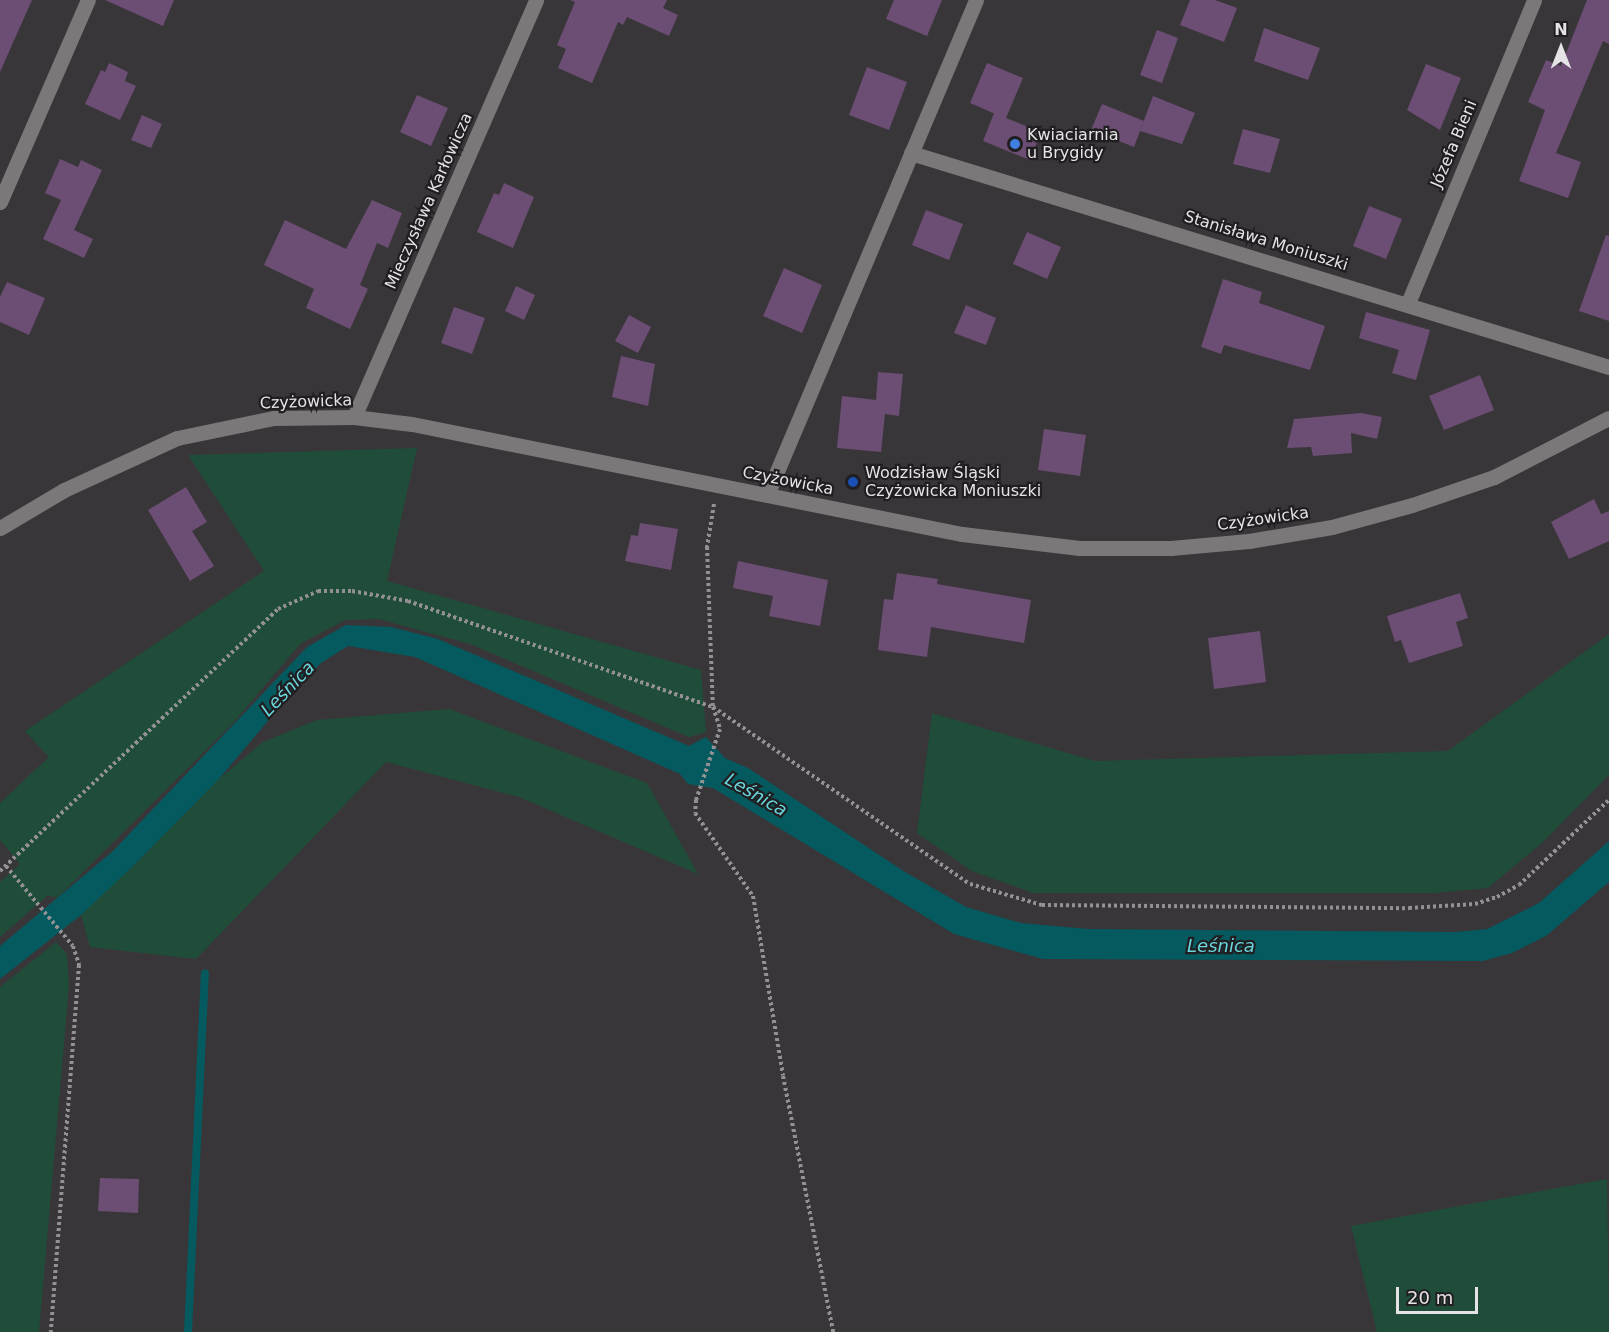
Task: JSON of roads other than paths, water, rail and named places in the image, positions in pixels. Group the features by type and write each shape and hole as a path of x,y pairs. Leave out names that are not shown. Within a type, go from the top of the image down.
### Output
{"street":[{"path":"0,202 88,0"},
{"name":"Mieczysława Karłowicza","path":"354,417 536,0"},
{"path":"767,495 976,0"},
{"name":"Józefa Bieni","path":"1408,303 1534,0"},
{"name":"Stanisława Moniuszki","path":"911,153 1408,303 1609,367"},
{"name":"Czyżowicka","path":"0,528 64,490 177,438 274,418 354,417 412,424 962,534 1079,548 1171,548 1238,542 1332,527 1433,499 1494,477 1609,418"}],"water":[{"name":"Leśnica","path":"346,625 391,627 438,639 689,746 706,737 725,758 748,768 905,872 966,907 1021,923 1088,929 1456,932 1487,929 1539,903 1609,841 1609,882 1546,936 1512,953 1483,961 1043,959 954,934 713,788 688,784 680,774 415,657 348,646 321,663 294,690 219,779 132,867 81,915 0,979 0,946 113,851 307,647"}],"waterway":[{"path":"188,1332 205,973"}],"place":[{"name":"Kwiaciarnia u Brygidy","path":"1015,144"},
{"name":"Wodzisław Śląski Czyżowicka Moniuszki","path":"853,482"}]}
